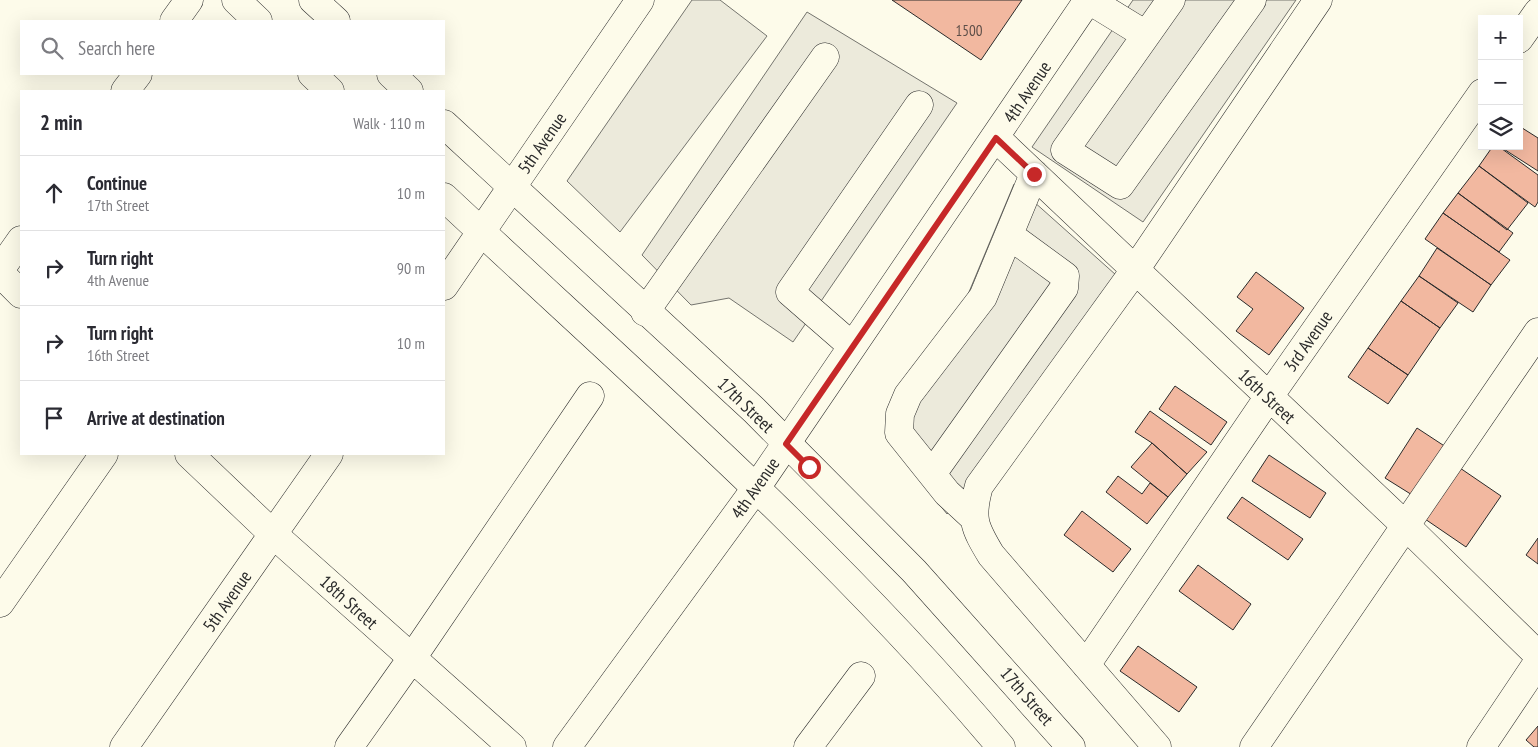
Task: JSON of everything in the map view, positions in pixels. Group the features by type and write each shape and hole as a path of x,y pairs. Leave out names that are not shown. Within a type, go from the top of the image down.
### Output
{"street":[{"path":"175,20 189,0"},
{"path":"236,0 257,20"},
{"path":"314,0 335,20"},
{"name":"5th Avenue","path":"445,285 640,0"},
{"path":"1088,0 1146,35"},
{"name":"4th Avenue","path":"567,747 756,488 996,138 1088,0"},
{"path":"1171,0 1065,150 1120,185 1252,0"},
{"path":"1157,747 991,555 976,530 973,517 980,486 1135,270 1318,0"},
{"path":"1523,33 1538,12"},
{"path":"645,312 825,57"},
{"path":"126,90 137,75"},
{"path":"313,75 329,90"},
{"path":"392,75 408,90"},
{"name":"3rd Avenue","path":"1086,665 1268,398 1478,99"},
{"path":"852,346 790,292 919,105"},
{"name":"17th Street","path":"445,125 645,312 754,410 914,571 1071,747"},
{"name":"16th Street","path":"996,138 1268,398 1406,526 1538,654"},
{"path":"973,517 946,493 899,433 900,414 908,395 983,297 1034,174"},
{"path":"445,198 756,488 910,644 1001,747"},
{"path":"932,474 1064,288 1065,276 1009,235"},
{"path":"20,242 0,272 20,293"},
{"path":"1254,747 1538,332"},
{"path":"349,747 412,658 590,396"},
{"path":"0,603 103,455"},
{"name":"18th Street","path":"190,455 273,534 512,747"},
{"name":"5th Avenue","path":"124,747 328,455"},
{"path":"1481,747 1538,662"},
{"path":"808,747 861,676"}],"shaded area":[{"path":"692,0 720,0 767,36 620,232 567,181"},
{"path":"1133,0 1296,0 1143,222 1032,147"},
{"path":"807,12 957,103 793,342 729,298 691,305 642,255"},
{"path":"1014,184 1116,275 984,466 947,514 896,450 964,304"}],"building":[{"path":"892,0 1022,0 981,60"},
{"path":"1523,129 1538,138 1538,171 1505,150 1523,150"},
{"path":"1490,150 1504,150 1538,175 1538,202 1535,207 1479,166"},
{"path":"1479,166 1528,203 1507,230 1458,193"},
{"path":"1458,193 1513,233 1499,252 1443,213"},
{"path":"1443,213 1510,260 1491,285 1425,239"},
{"path":"1437,248 1491,285 1473,312 1419,276"},
{"path":"1256,272 1304,308 1269,355 1236,331 1253,309 1237,297"},
{"path":"1419,276 1458,303 1440,328 1401,301"},
{"path":"1401,301 1440,328 1408,375 1368,348"},
{"path":"1368,348 1408,375 1388,404 1348,377"},
{"path":"1175,386 1227,422 1211,445 1159,409"},
{"path":"1150,411 1207,452 1187,474 1152,443 1135,432"},
{"path":"1417,428 1449,449 1417,498 1385,478"},
{"path":"1152,443 1187,474 1168,497 1131,467"},
{"path":"1269,455 1326,493 1310,518 1252,481"},
{"path":"1460,468 1501,496 1466,547 1425,519"},
{"path":"1118,476 1142,494 1150,483 1168,497 1147,524 1106,492"},
{"path":"1242,497 1303,539 1288,560 1227,518"},
{"path":"1082,511 1131,549 1113,572 1064,535"},
{"path":"1538,538 1538,564 1526,555"},
{"path":"1198,565 1251,604 1233,630 1179,591"},
{"path":"1138,646 1197,687 1179,712 1120,671"},
{"path":"1538,726 1538,747 1534,747 1526,740"}],"route":[{"path":"809,467 786,444 803,416 996,138 1034,174"}]}
